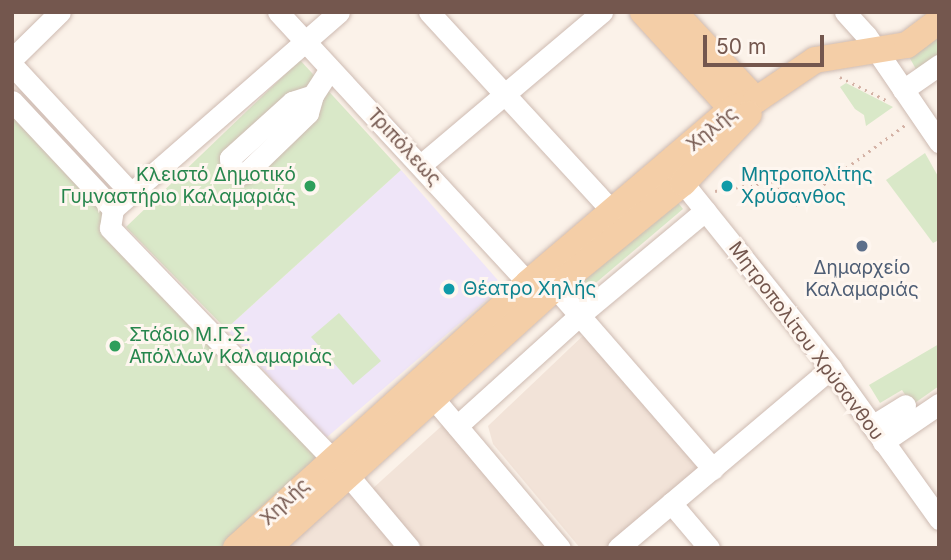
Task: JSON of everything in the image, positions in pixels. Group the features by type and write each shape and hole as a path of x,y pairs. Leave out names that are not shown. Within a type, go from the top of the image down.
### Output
{"main road":[{"path":"643,12 744,104"},
{"path":"674,12 744,104"},
{"path":"744,104 811,62 906,45 939,21"},
{"name":"Χηλής","path":"542,280 747,118 744,104"},
{"name":"Χηλής","path":"236,548 339,467 426,389 613,212 676,174"},
{"name":"Χηλής","path":"268,548 339,467"}],"street":[{"path":"12,59 61,12"},
{"name":"Τριπόλεως","path":"278,12 304,43 422,164 580,315 713,469"},
{"path":"339,12 113,209 111,230 339,467 409,548"},
{"path":"429,12 613,212"},
{"path":"422,164 602,12"},
{"path":"845,12 876,51 939,142"},
{"path":"12,65 131,193"},
{"path":"903,90 939,65"},
{"path":"313,95 330,69"},
{"path":"12,100 113,209"},
{"name":"Μητροπολίτου Χρύσανθου","path":"676,174 708,201 939,519"},
{"path":"457,426 708,201"},
{"path":"618,548 831,368"},
{"path":"426,389 559,548"},
{"path":"878,434 939,404"},
{"path":"878,434 905,405"},
{"path":"671,503 709,548"}],"path":[{"path":"708,201 774,181 795,205 920,115 811,62"}],"shaded area":[{"path":"401,170 503,286 326,438 226,329"},
{"path":"589,330 708,465 611,548 580,548 493,444 488,426"},
{"path":"446,422 556,548 420,548 371,490"},
{"path":"352,484 405,548 282,548"}],"green space":[{"path":"939,28 939,74 924,84 906,51"},
{"path":"300,60 401,170 226,329 126,227"},
{"path":"846,83 893,107 866,126 864,115 855,109 840,87"},
{"name":"Στάδιο Μ.Γ.Σ. Απόλλων Καλαμαριάς","path":"12,103 111,208 109,229 328,463 233,548 12,548"},
{"path":"925,153 939,178 939,240 933,243 886,180"},
{"path":"676,200 683,209 578,298 571,290"},
{"path":"339,313 381,361 353,385 311,337"},
{"path":"939,344 939,386 912,405 902,390 880,403 869,385"}],"place":[{"name":"Κλειστό Δημοτικό Γυμναστήριο Καλαμαριάς","path":"310,186"},
{"name":"Μητροπολίτης Χρύσανθος","path":"727,186"},
{"name":"Δημαρχείο Καλαμαριάς","path":"862,246"},
{"name":"Θέατρο Χηλής","path":"449,289"},
{"name":"Στάδιο Μ.Γ.Σ. Απόλλων Καλαμαριάς","path":"115,346"}]}
